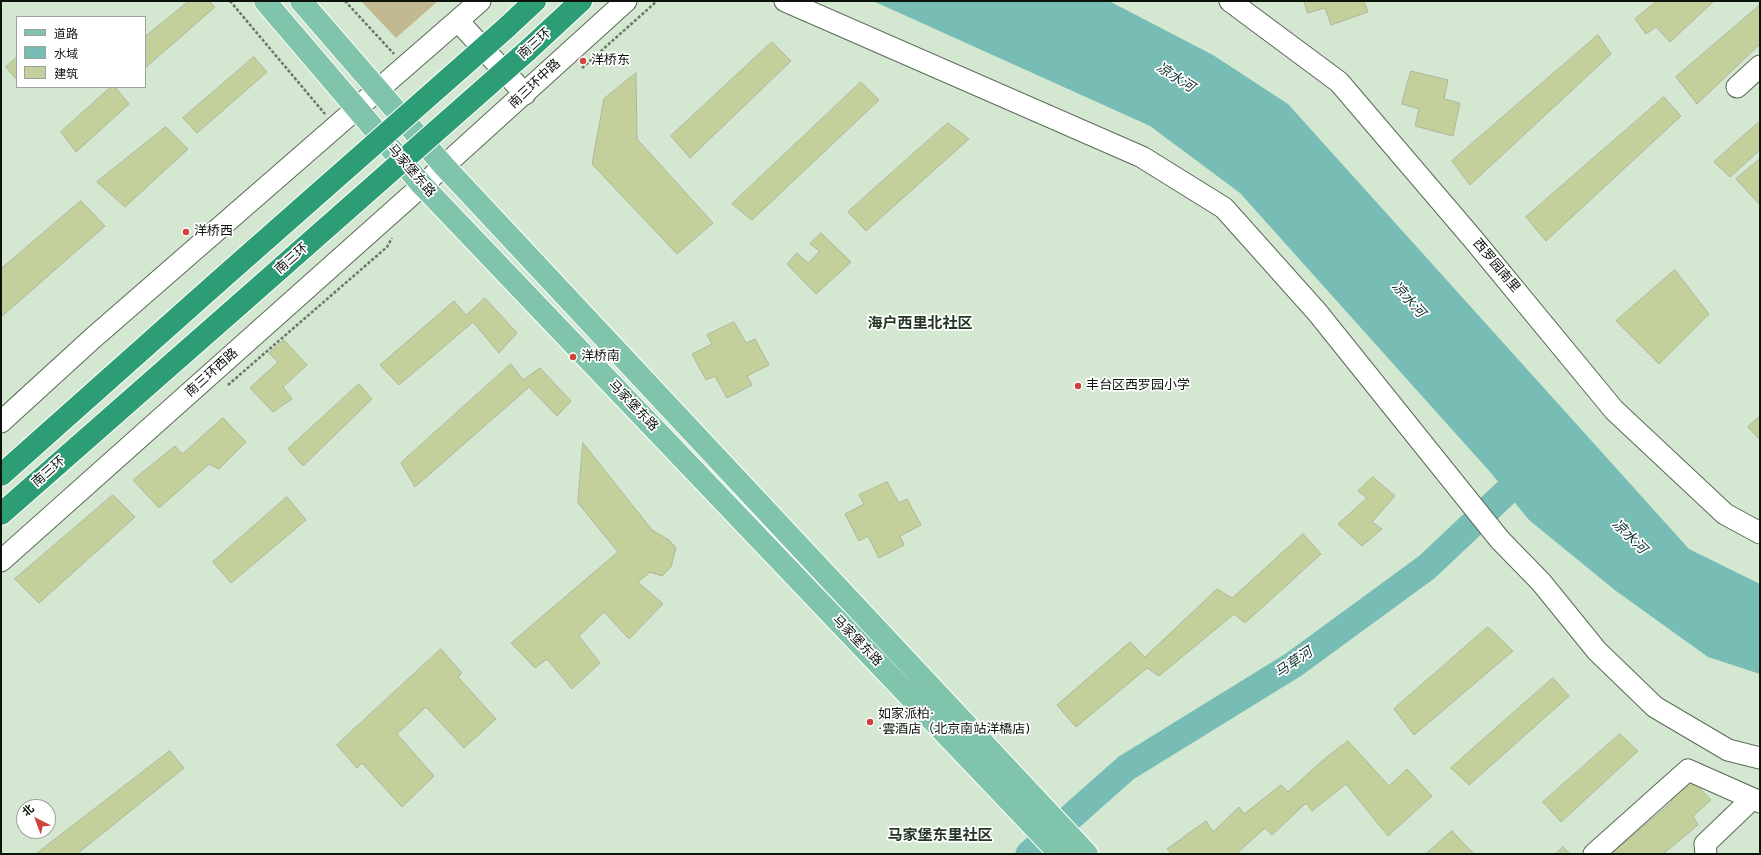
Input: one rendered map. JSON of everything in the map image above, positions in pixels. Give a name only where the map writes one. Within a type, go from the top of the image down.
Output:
[{"type":"highway","points":[[1,474],[535,1]]},
{"type":"highway","name":"南三环","points":[[1,514],[527,51],[581,1]]},
{"type":"main road","name":"马家堡东路","points":[[265,1],[422,186],[1005,782]]},
{"type":"main road","name":"马家堡东路","points":[[301,1],[444,166],[1005,782]]},
{"type":"main road","points":[[1005,782],[1060,854]]},
{"type":"main road","points":[[1005,782],[1087,854]]},
{"type":"street","points":[[1,422],[93,338],[480,1]]},
{"type":"street","name":"南三环中路","points":[[422,186],[626,1]]},
{"type":"street","points":[[785,1],[1142,157],[1224,208],[1317,312],[1465,494],[1500,540],[1541,582],[1597,651],[1655,706],[1728,750],[1760,758]]},
{"type":"street","name":"西罗园南里","points":[[1230,1],[1339,82],[1473,238],[1614,410],[1725,514],[1760,533]]},
{"type":"street","points":[[458,21],[525,94]]},
{"type":"street","points":[[1737,87],[1760,66]]},
{"type":"street","name":"南三环西路","points":[[1,561],[422,186]]},
{"type":"street","points":[[1594,854],[1688,770],[1756,801],[1705,844],[1706,854]]},
{"type":"path","points":[[230,1],[336,127]]},
{"type":"shaded area","points":[[361,1],[438,1],[396,38]]},
{"type":"water","name":"凉水河","points":[[873,1],[1109,1],[1213,55],[1288,104],[1689,549],[1760,584],[1760,674],[1708,657],[1616,591],[1529,520],[1491,473],[1240,193],[1150,126]]},
{"type":"building","points":[[189,1],[209,1],[215,7],[146,67],[146,36]]},
{"type":"building","points":[[1304,1],[1364,1],[1368,12],[1331,25],[1325,8],[1308,13]]},
{"type":"building","points":[[1657,1],[1714,1],[1670,42],[1656,27],[1646,34],[1635,19]]},
{"type":"building","points":[[1760,5],[1760,44],[1697,104],[1676,77]]},
{"type":"building","points":[[1598,35],[1611,54],[1470,185],[1452,161]]},
{"type":"building","points":[[772,42],[791,61],[690,158],[671,136]]},
{"type":"building","points":[[254,57],[267,72],[197,133],[183,118]]},
{"type":"building","points":[[16,58],[16,79],[6,67]]},
{"type":"building","points":[[1411,71],[1448,80],[1444,99],[1460,103],[1453,136],[1415,126],[1419,109],[1402,104]]},
{"type":"building","points":[[636,73],[637,139],[713,223],[677,254],[592,164],[604,99]]},
{"type":"building","points":[[861,82],[879,100],[752,220],[732,204]]},
{"type":"building","points":[[110,88],[116,88],[129,104],[76,152],[61,132]]},
{"type":"building","points":[[1664,97],[1681,116],[1546,241],[1526,217]]},
{"type":"building","points":[[948,123],[969,139],[866,231],[848,212]]},
{"type":"building","points":[[1758,123],[1760,125],[1760,150],[1730,177],[1714,162]]},
{"type":"building","points":[[166,127],[188,149],[125,207],[97,182]]},
{"type":"building","points":[[1760,159],[1760,205],[1736,179]]},
{"type":"building","points":[[81,201],[105,226],[1,317],[1,269]]},
{"type":"building","points":[[821,233],[851,262],[816,294],[787,264],[797,253],[808,263],[820,251],[810,244]]},
{"type":"building","points":[[1675,270],[1709,314],[1659,364],[1616,321]]},
{"type":"building","points":[[485,298],[517,333],[499,353],[473,322],[399,385],[380,365],[454,301],[466,315]]},
{"type":"building","points":[[734,322],[746,343],[755,339],[769,365],[747,376],[752,385],[727,398],[715,376],[706,380],[692,354],[712,344],[707,335]]},
{"type":"building","points":[[284,340],[307,365],[283,387],[292,399],[273,412],[250,388],[278,362],[269,353]]},
{"type":"building","points":[[511,364],[523,380],[540,368],[571,401],[557,416],[529,387],[415,487],[401,463]]},
{"type":"building","points":[[359,384],[372,399],[303,466],[288,449]]},
{"type":"building","points":[[1760,416],[1760,440],[1748,427]]},
{"type":"building","points":[[223,418],[246,442],[219,469],[209,464],[159,508],[133,480],[175,446],[182,454]]},
{"type":"building","points":[[583,443],[652,530],[669,540],[676,548],[671,567],[662,576],[650,572],[638,582],[663,604],[629,639],[604,612],[579,636],[600,663],[572,689],[547,659],[535,668],[511,643],[618,552],[578,503]]},
{"type":"building","points":[[1373,477],[1395,496],[1372,522],[1382,529],[1362,546],[1338,524],[1367,498],[1358,491]]},
{"type":"building","points":[[887,482],[899,503],[907,499],[921,525],[900,536],[904,545],[879,558],[868,536],[859,541],[845,514],[864,504],[859,495]]},
{"type":"building","points":[[113,495],[135,517],[39,603],[15,579]]},
{"type":"building","points":[[287,497],[306,520],[231,583],[213,562]]},
{"type":"building","points":[[1303,534],[1321,554],[1245,623],[1234,614],[1159,676],[1147,668],[1076,727],[1057,705],[1130,642],[1145,657],[1217,589],[1232,598]]},
{"type":"building","points":[[1488,627],[1513,651],[1414,735],[1394,709]]},
{"type":"building","points":[[441,649],[462,673],[458,677],[496,719],[464,748],[426,707],[397,734],[434,776],[402,807],[362,763],[357,768],[337,745]]},
{"type":"building","points":[[1553,678],[1569,696],[1469,785],[1451,768]]},
{"type":"building","points":[[1620,734],[1638,751],[1561,822],[1543,802]]},
{"type":"building","points":[[1348,741],[1389,786],[1407,769],[1432,796],[1388,836],[1346,784],[1312,811],[1306,803],[1272,835],[1265,828],[1236,854],[1172,854],[1167,849],[1206,821],[1213,832],[1239,807],[1244,814],[1281,785],[1288,792],[1322,761]]},
{"type":"building","points":[[170,751],[184,768],[77,854],[36,854]]},
{"type":"building","points":[[1689,777],[1711,800],[1693,816],[1698,825],[1663,854],[1611,854],[1672,802],[1668,795]]},
{"type":"building","points":[[1452,831],[1474,854],[1426,854]]},
{"type":"building","points":[[1563,847],[1570,854],[1556,854]]},
{"type":"waterway","name":"马草河","points":[[1029,854],[1126,768],[1293,665],[1427,567],[1533,467]]},
{"type":"place","name":"洋桥东","points":[[583,61]]},
{"type":"place","name":"洋桥西","points":[[186,232]]},
{"type":"place","name":"洋桥南","points":[[573,357]]},
{"type":"place","name":"丰台区西罗园小学","points":[[1078,386]]},
{"type":"place","name":"如家派柏· ·雲酒店（北京南站洋橋店)","points":[[870,722]]},
{"type":"district","name":"海户西里北社区","points":[[920,324]]},
{"type":"district","name":"马家堡东里社区","points":[[940,836]]}]
